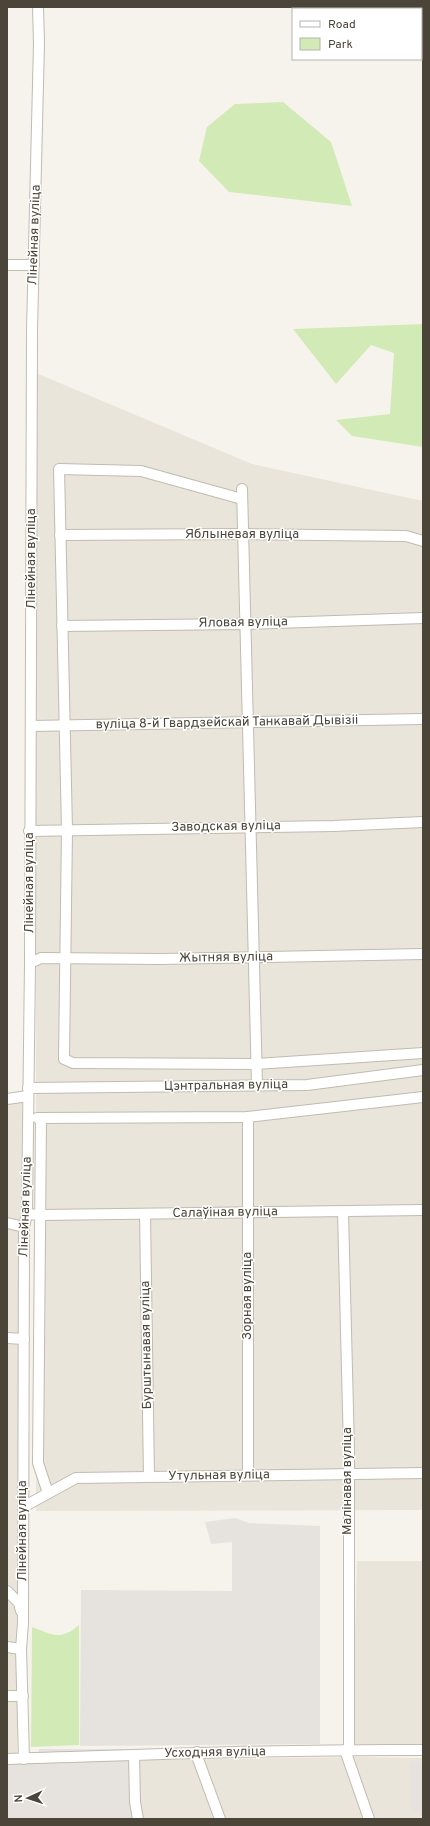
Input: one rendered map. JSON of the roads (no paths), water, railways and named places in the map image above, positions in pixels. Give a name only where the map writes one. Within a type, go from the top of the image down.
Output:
[{"type":"street","name":"Лінейная вуліца","points":[[24,1759],[24,1696],[21,1649],[23,1623],[24,1226],[27,1214],[30,963],[29,831],[31,726],[32,330],[39,43],[38,7]]},
{"type":"street","points":[[7,265],[34,265]]},
{"type":"street","points":[[257,1085],[256,1064],[254,957],[250,827],[246,624],[242,494],[140,471],[59,469],[67,830],[64,1059],[73,1063],[256,1064],[423,1053]]},
{"type":"street","name":"Яблыневая вуліца","points":[[60,535],[243,534],[406,536],[423,541]]},
{"type":"street","name":"Яловая вуліца","points":[[62,626],[246,624],[423,618]]},
{"type":"street","name":"вуліца 8-й Гвардзейскай Танкавай Дывізіі","points":[[31,726],[423,719]]},
{"type":"street","name":"Заводская вуліца","points":[[29,831],[334,826],[423,822]]},
{"type":"street","name":"Жытняя вуліца","points":[[30,963],[41,958],[254,957],[423,954]]},
{"type":"street","name":"Цэнтральная вуліца","points":[[7,1099],[28,1092],[306,1084],[423,1070]]},
{"type":"street","points":[[248,1117],[423,1097]]},
{"type":"street","name":"Лінейная вуліца","points":[[48,1493],[38,1463],[41,1215],[39,1118],[248,1117]]},
{"type":"street","name":"Зорная вуліца","points":[[248,1117],[248,1475]]},
{"type":"street","name":"Салаўіная вуліца","points":[[27,1214],[423,1210]]},
{"type":"street","name":"Малінавая вуліца","points":[[343,1212],[349,1474],[347,1750],[369,1819]]},
{"type":"street","name":"Бурштынавая вуліца","points":[[145,1214],[149,1477]]},
{"type":"street","points":[[7,1223],[24,1226]]},
{"type":"street","points":[[7,1338],[24,1339]]},
{"type":"street","name":"Утульная вуліца","points":[[23,1507],[76,1478],[423,1473]]},
{"type":"street","points":[[7,1591],[19,1602],[23,1623]]},
{"type":"street","points":[[7,1647],[21,1649]]},
{"type":"street","points":[[7,1696],[24,1696]]},
{"type":"street","name":"Усходняя вуліца","points":[[7,1759],[134,1756],[197,1752],[423,1750]]},
{"type":"street","points":[[197,1752],[220,1819]]},
{"type":"street","points":[[134,1756],[134,1796],[138,1819]]}]
